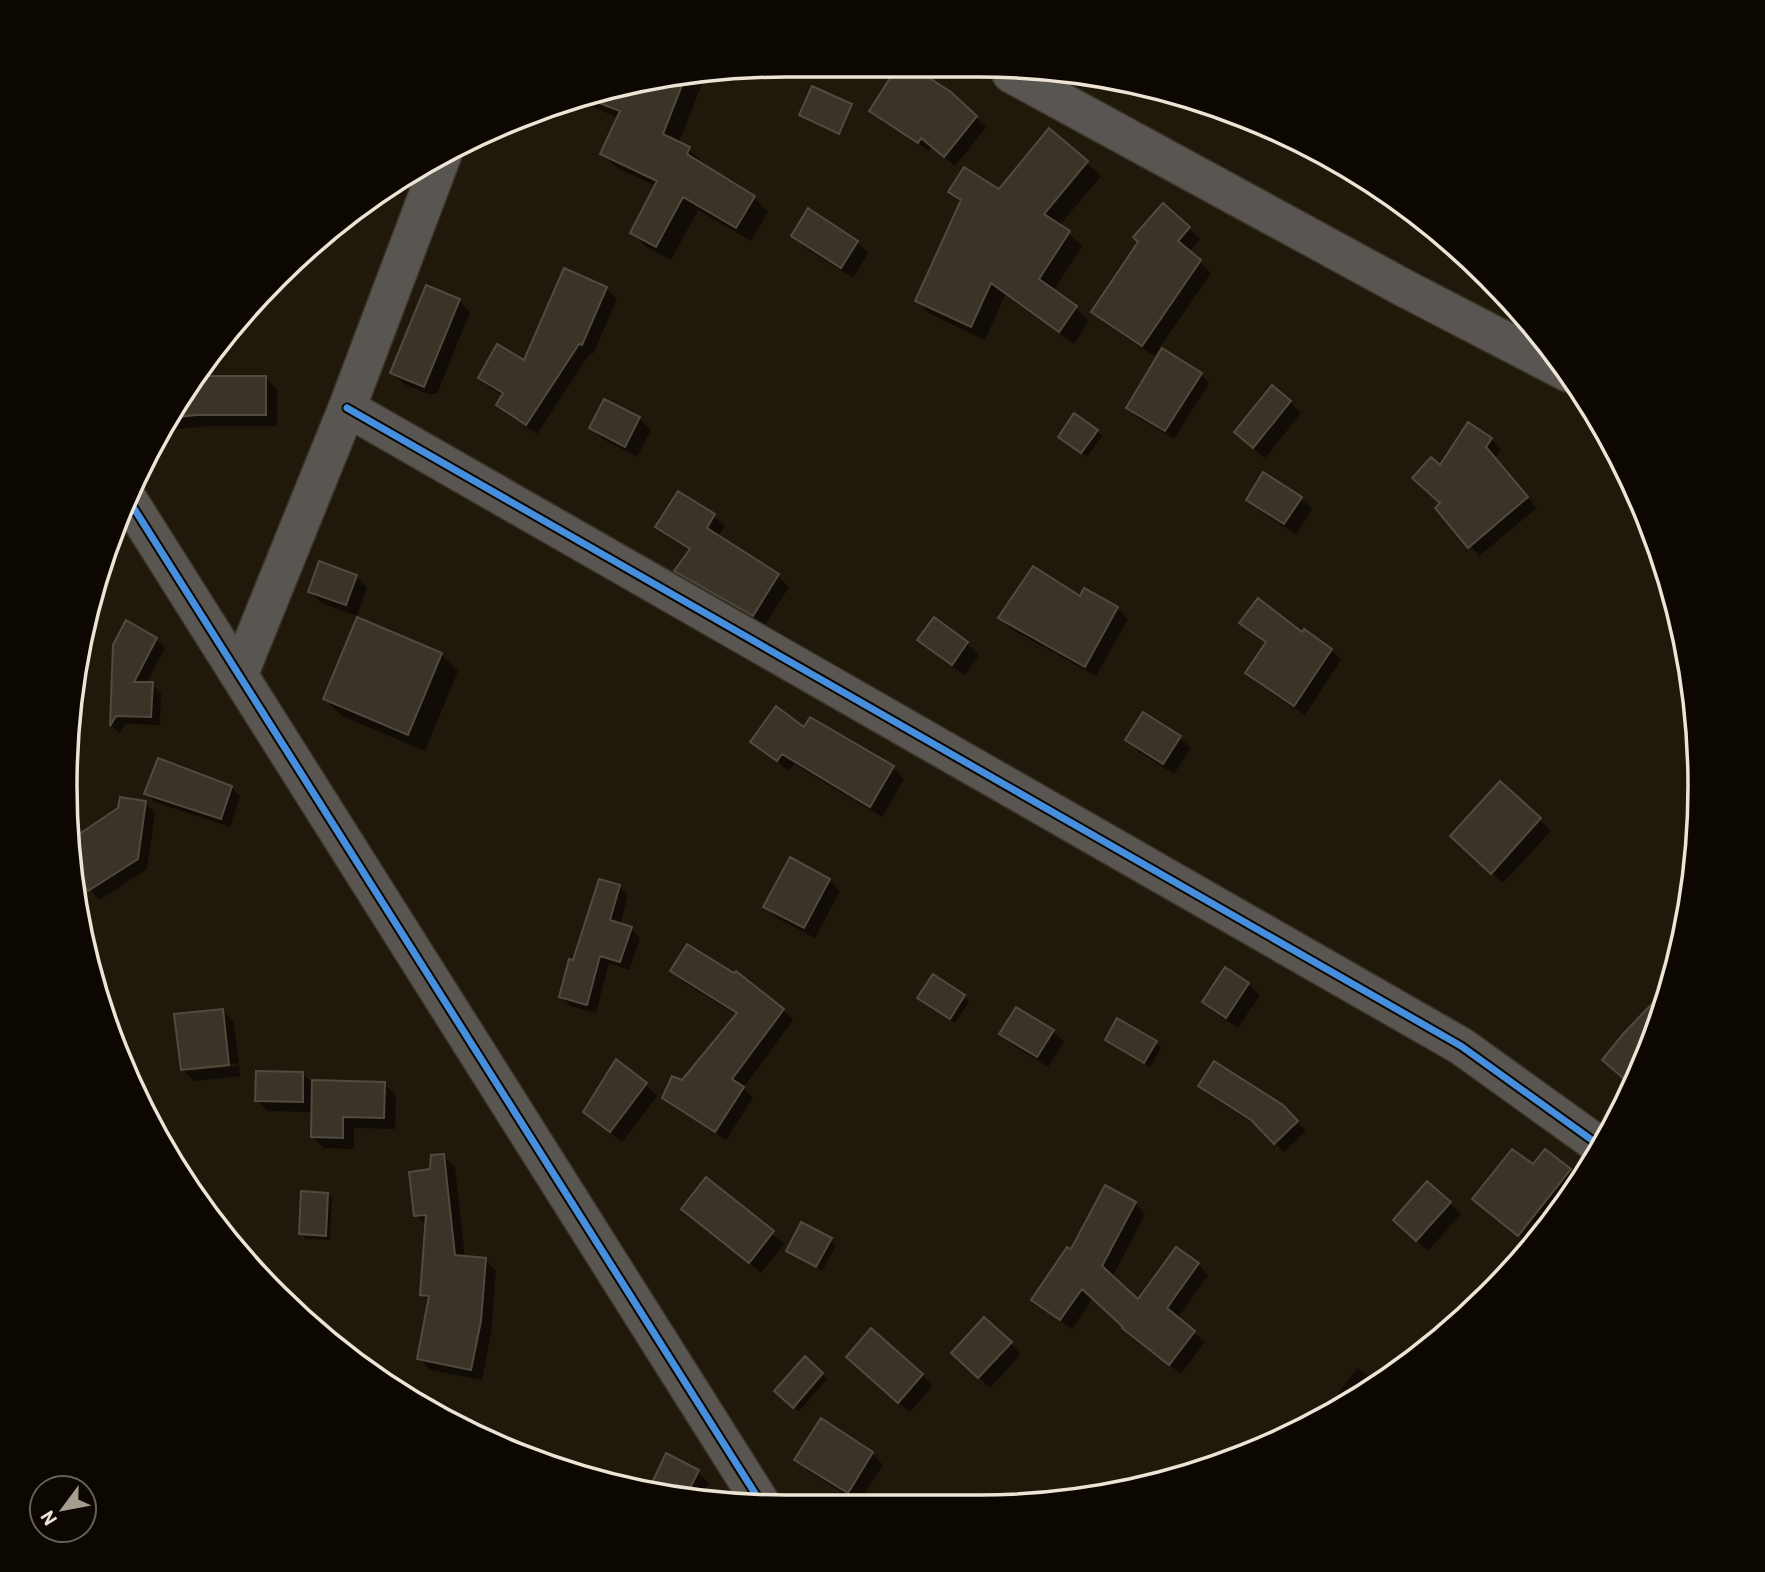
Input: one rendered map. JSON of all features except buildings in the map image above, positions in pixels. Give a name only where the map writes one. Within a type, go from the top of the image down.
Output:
[{"type":"street","points":[[1020,79],[1404,288],[1547,362]]},
{"type":"street","points":[[239,675],[347,408],[438,169]]},
{"type":"street","points":[[347,408],[1461,1046],[1593,1141]]},
{"type":"street","points":[[134,508],[755,1494]]},
{"type":"cycle path","points":[[347,408],[1461,1046],[1593,1141]]},
{"type":"cycle path","points":[[134,508],[755,1494]]}]
